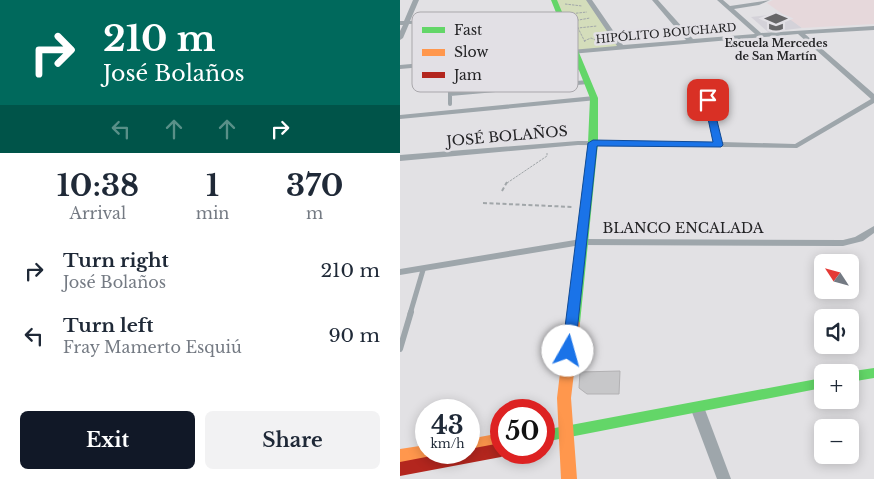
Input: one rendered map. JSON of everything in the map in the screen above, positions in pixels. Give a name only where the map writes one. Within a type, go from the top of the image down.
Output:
[{"type":"main road","points":[[569,479],[564,398],[593,143],[594,98],[582,68],[581,49],[578,44]]},
{"type":"main road","points":[[859,376],[874,373]]},
{"type":"main road","points":[[555,434],[814,385]]},
{"type":"main road","points":[[400,469],[490,452]]},
{"type":"main road","points":[[400,456],[415,454]]},
{"type":"street","points":[[400,38],[403,23],[416,0]]},
{"type":"street","points":[[589,0],[622,48]]},
{"type":"street","points":[[654,0],[691,41]]},
{"type":"street","points":[[720,0],[760,35]]},
{"type":"street","points":[[729,8],[767,0]]},
{"type":"street","name":"HIPÓLITO BOUCHARD","points":[[578,49],[622,48],[760,35],[874,28]]},
{"type":"street","points":[[799,32],[874,99]]},
{"type":"street","points":[[400,117],[594,98]]},
{"type":"street","name":"JOSÉ BOLAÑOS","points":[[400,158],[593,143],[798,146],[874,99]]},
{"type":"street","points":[[708,100],[718,145]]},
{"type":"street","name":"BLANCO ENCALADA","points":[[400,272],[423,270],[581,242],[843,243],[859,239],[874,229]]},
{"type":"street","points":[[697,408],[724,479]]},
{"type":"lane","points":[[578,68],[582,68]]},
{"type":"lane","points":[[578,83],[588,82]]},
{"type":"lane","points":[[450,104],[450,94],[473,92]]},
{"type":"lane","points":[[400,349],[423,270]]},
{"type":"path","points":[[554,1],[597,11]]},
{"type":"path","points":[[578,15],[597,11]]},
{"type":"path","points":[[578,20],[597,11]]},
{"type":"path","points":[[581,49],[584,41],[578,28],[598,26]]},
{"type":"path","points":[[581,49],[603,44],[592,38],[584,41]]},
{"type":"path","points":[[502,191],[508,181],[546,156],[550,146]]},
{"type":"path","points":[[483,203],[585,207]]},
{"type":"shaded area","points":[[773,0],[874,0],[874,24],[802,28],[767,3]]},
{"type":"shaded area","name":"Escuela Mercedes de San Martín","points":[[783,13],[802,28],[768,32],[751,17]]},
{"type":"green space","points":[[554,0],[589,0],[622,48],[578,51],[578,12],[559,12]]},
{"type":"building","points":[[620,371],[619,394],[587,394],[579,388],[580,372]]},
{"type":"traffic: fast","points":[[554,0],[559,12]]},
{"type":"traffic: fast","points":[[573,323],[593,143],[594,98],[578,59]]},
{"type":"traffic: fast","points":[[859,376],[874,373]]},
{"type":"traffic: fast","points":[[555,434],[814,385]]},
{"type":"traffic: slow","points":[[569,479],[564,398],[573,323]]},
{"type":"traffic: slow","points":[[480,443],[490,441]]},
{"type":"traffic: slow","points":[[400,456],[415,454]]},
{"type":"traffic: jam","points":[[400,469],[490,452]]},
{"type":"place","name":"Escuela Mercedes de San Martín","points":[[776,22]]},
{"type":"route","points":[[568,351],[593,143],[718,145],[708,100]]}]
